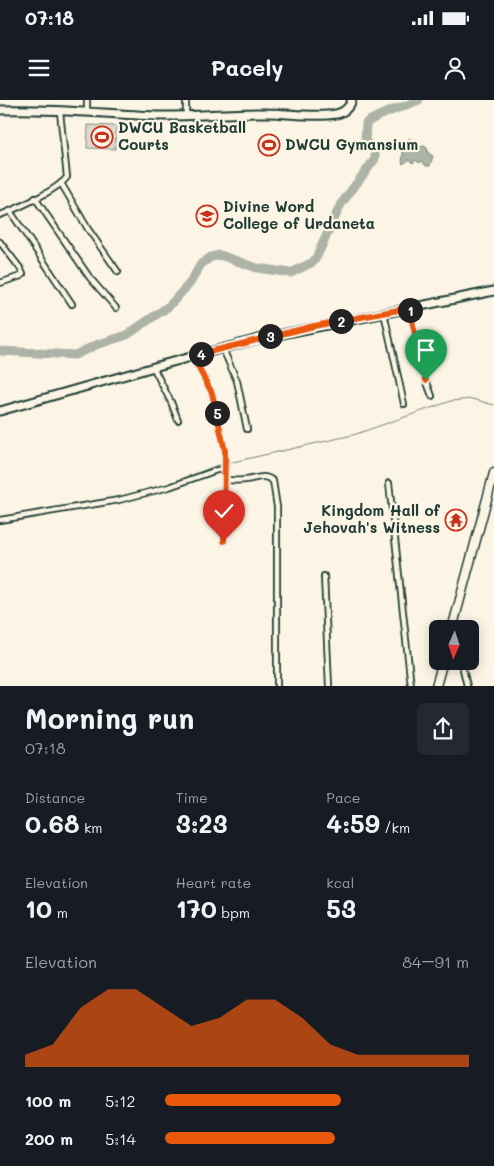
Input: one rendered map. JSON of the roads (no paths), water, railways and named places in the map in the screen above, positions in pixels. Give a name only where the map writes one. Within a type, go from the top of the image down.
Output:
[{"type":"main road","points":[[0,110],[154,116],[266,113],[337,114],[351,105],[352,100]]},
{"type":"main road","points":[[0,411],[192,356],[314,326],[494,291]]},
{"type":"main road","points":[[455,620],[492,489],[494,473]]},
{"type":"main road","points":[[436,686],[440,670]]},
{"type":"street","points":[[87,100],[87,112]]},
{"type":"street","points":[[186,100],[186,115]]},
{"type":"street","points":[[0,215],[35,198],[61,183],[67,177],[60,112]]},
{"type":"street","points":[[61,183],[88,229],[118,272]]},
{"type":"street","points":[[35,198],[90,278],[116,308]]},
{"type":"street","points":[[10,211],[72,304]]},
{"type":"street","points":[[0,242],[23,274],[0,283]]},
{"type":"street","points":[[409,308],[426,380],[432,396]]},
{"type":"street","points":[[384,313],[404,404]]},
{"type":"street","points":[[223,349],[237,381],[247,429]]},
{"type":"street","points":[[192,356],[212,393],[226,456],[224,541]]},
{"type":"street","points":[[153,367],[178,420]]},
{"type":"street","points":[[0,520],[119,500],[169,487],[225,467]]},
{"type":"street","points":[[225,480],[246,480],[260,476],[268,477],[273,481],[277,507],[277,686]]},
{"type":"street","points":[[388,483],[411,686]]},
{"type":"street","points":[[324,576],[329,686]]},
{"type":"street","points":[[463,670],[467,686]]},
{"type":"waterway","points":[[0,351],[75,355],[96,345],[127,335],[169,306],[190,283],[201,264],[211,257],[220,255],[257,268],[291,273],[313,262],[341,204],[375,159],[375,151],[365,141],[366,123],[385,113],[419,100]]},
{"type":"waterway","points":[[162,487],[215,466],[353,435],[451,401],[472,399],[494,405]]},
{"type":"waterway","points":[[60,508],[78,503],[90,503]]},
{"type":"place","name":"DWCU Basketball Courts","points":[[102,137]]},
{"type":"place","name":"DWCU Gymansium","points":[[269,145]]},
{"type":"place","name":"Divine Word College of Urdaneta","points":[[207,216]]},
{"type":"place","name":"Kingdom Hall of Jehovah's Witness","points":[[456,520]]}]
